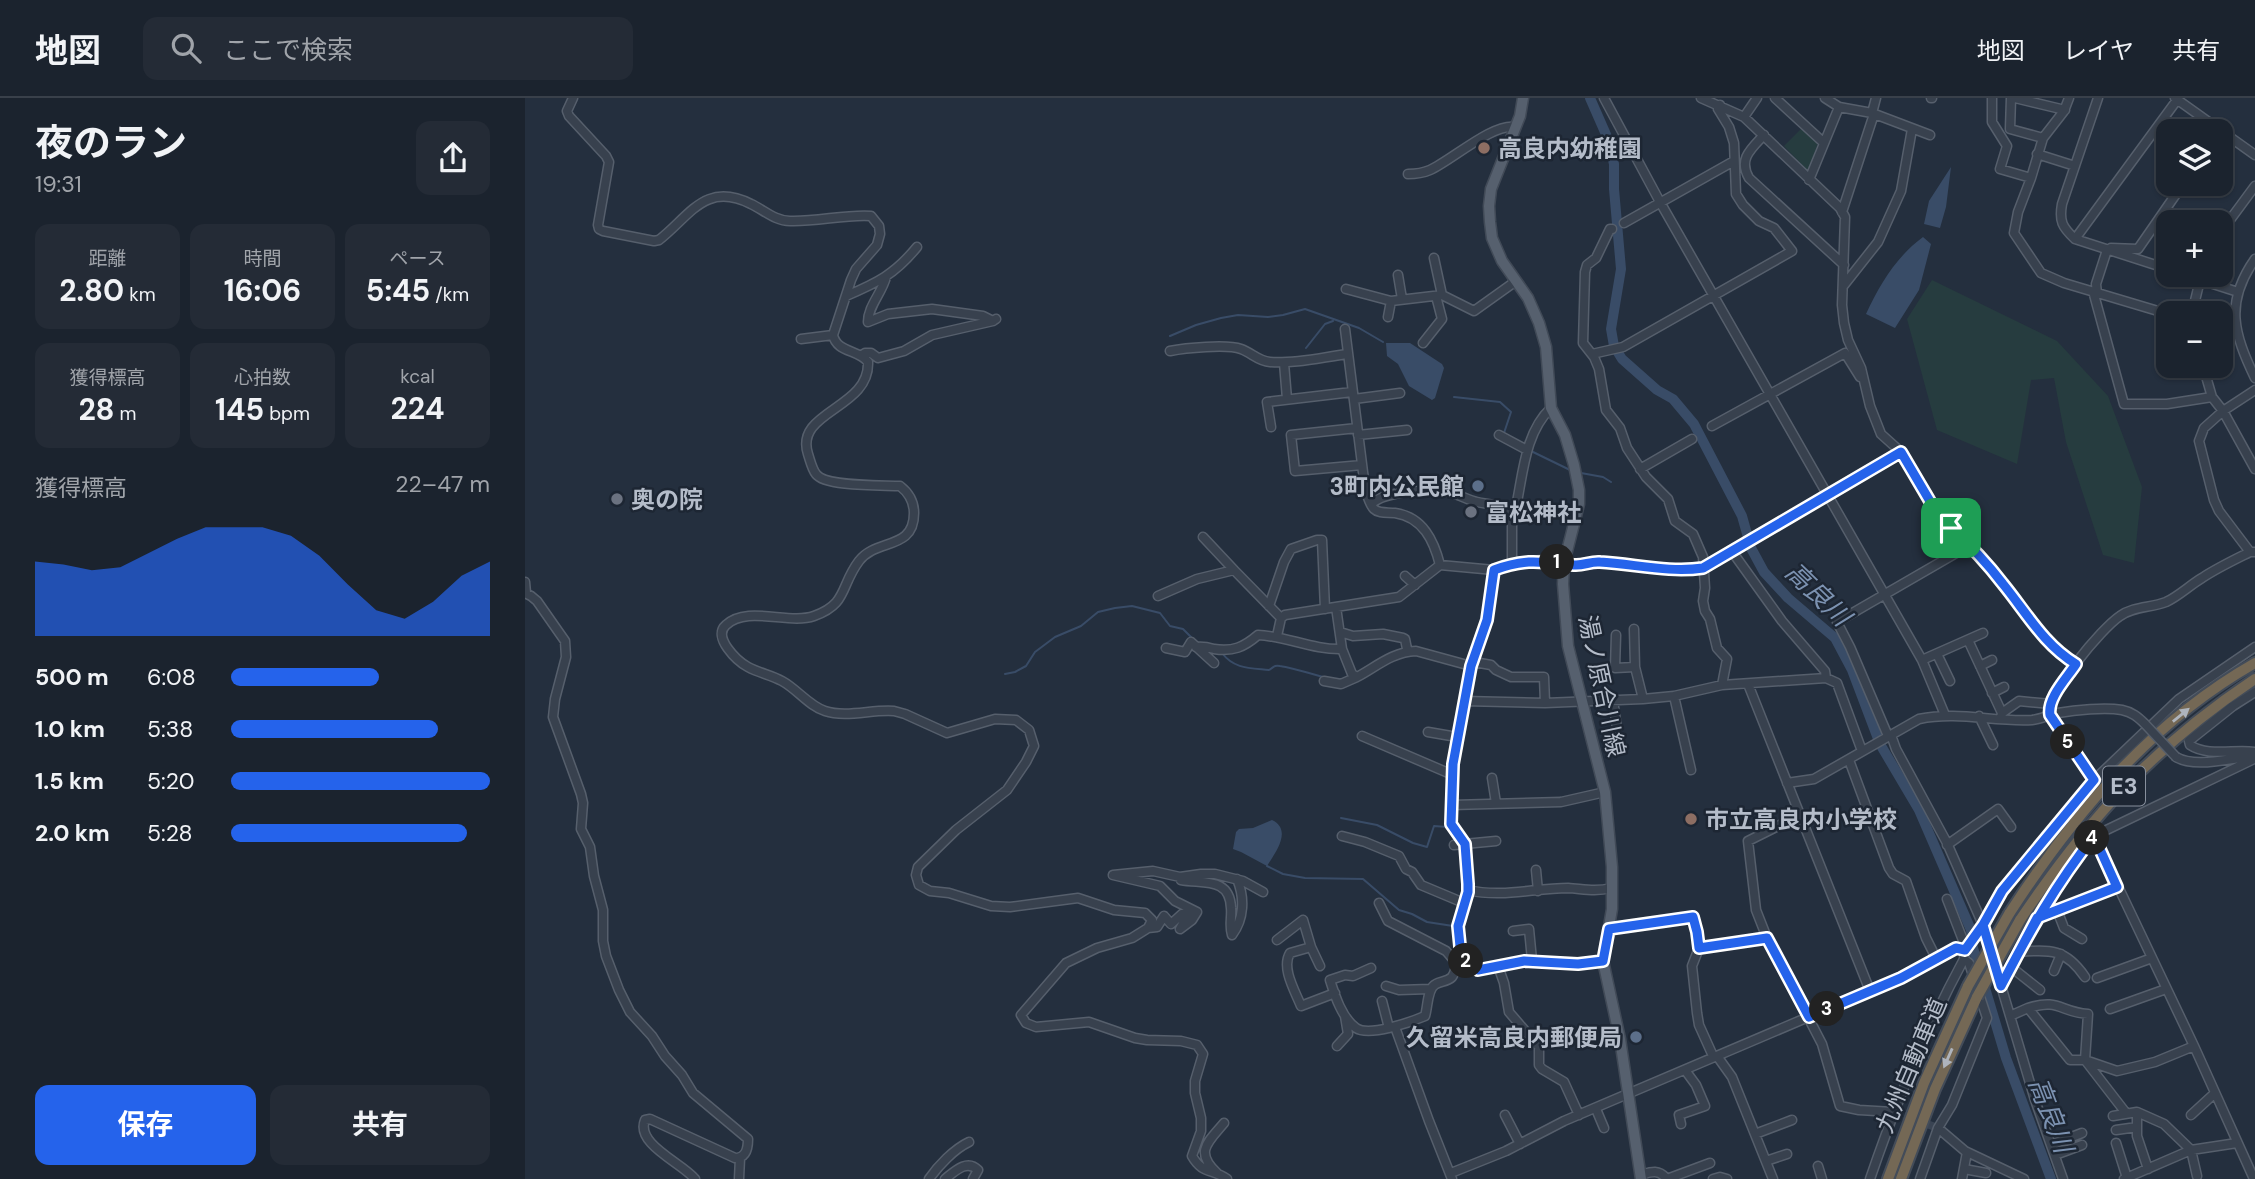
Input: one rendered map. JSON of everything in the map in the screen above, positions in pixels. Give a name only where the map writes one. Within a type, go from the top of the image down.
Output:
[{"type":"highway","name":"九州自動車道","points":[[1888,1179],[1924,1083],[1968,986],[2035,873],[2069,827],[2108,782],[2169,724],[2255,663]]},
{"type":"highway","name":"九州自動車道","points":[[1901,1179],[1935,1089],[1977,997],[2020,920],[2081,835],[2119,791],[2198,719],[2255,679]]},
{"type":"main road","name":"湯ノ原合川線","points":[[1523,98],[1520,116],[1491,189],[1489,206],[1492,238],[1502,261],[1528,298],[1546,347],[1551,408],[1565,435],[1579,490],[1576,517],[1564,563],[1568,646],[1580,702],[1605,792],[1612,867],[1612,909],[1603,961],[1620,1039],[1641,1177]]},
{"type":"street","points":[[573,98],[566,111],[569,117],[609,162],[599,229],[659,240],[687,212],[719,196],[739,199],[775,218],[788,221],[871,216],[879,226],[877,245],[856,269],[833,335],[834,342],[841,348],[862,355],[868,362],[866,378],[852,398],[829,411],[812,428],[805,445],[814,473],[821,479],[841,484],[900,486],[914,506],[911,531],[896,542],[867,553],[850,574],[841,595],[830,610],[810,618],[744,617],[723,628],[721,633],[724,644],[743,664],[784,681],[827,712],[894,711],[947,733],[995,719],[1008,718],[1030,730],[1034,746],[1015,779],[1007,790],[942,843],[918,867],[916,875],[919,885],[930,891],[949,893],[991,906],[1017,906],[1079,898],[1114,910],[1145,913],[1151,918],[1164,916]]},
{"type":"street","points":[[1604,98],[1660,202],[1922,660],[1945,715]]},
{"type":"street","points":[[1701,98],[1744,117],[1842,212],[1845,217],[1842,305],[1844,323],[1881,434],[1901,452],[1931,503],[2003,583],[2039,632],[2076,664]]},
{"type":"street","points":[[1744,117],[1757,98]]},
{"type":"street","points":[[1775,98],[1824,143]]},
{"type":"street","points":[[1825,98],[1839,107],[1873,113],[1930,135]]},
{"type":"street","points":[[1842,212],[1876,98]]},
{"type":"street","points":[[1992,98],[1992,122],[2007,146],[2000,169],[2032,178]]},
{"type":"street","points":[[2043,138],[2010,128],[2013,98],[2065,110]]},
{"type":"street","points":[[2069,98],[2065,110],[2043,138],[2032,178],[2018,212],[2014,233],[2041,273],[2156,310]]},
{"type":"street","points":[[2098,98],[2062,204],[2060,217],[2063,228],[2075,239],[2156,265]]},
{"type":"street","points":[[2075,239],[2176,99],[2204,119]]},
{"type":"street","points":[[1592,354],[1621,348],[1792,251],[1774,228],[1759,221],[1736,194],[1734,143],[1729,127],[1718,109],[1720,105]]},
{"type":"street","points":[[1809,180],[1839,107]]},
{"type":"street","points":[[1408,174],[1433,169],[1473,142],[1508,126],[1515,127]]},
{"type":"street","points":[[1844,285],[1878,242],[1901,191],[1912,129]]},
{"type":"street","points":[[1764,135],[1745,157],[1744,169],[1749,178],[1844,265]]},
{"type":"street","points":[[2233,139],[2255,155]]},
{"type":"street","points":[[2037,153],[2075,166]]},
{"type":"street","points":[[1624,223],[1734,161]]},
{"type":"street","points":[[2233,216],[2255,186]]},
{"type":"street","points":[[2104,249],[2137,249],[2175,196]]},
{"type":"street","points":[[1612,229],[1585,272],[1583,343],[1592,354],[1598,369],[1606,410],[1620,428],[1627,448],[1640,469],[1668,499],[1675,521],[1693,534],[1703,557],[1705,611],[1710,619],[1717,648],[1727,659],[1722,685]]},
{"type":"street","points":[[846,296],[885,277],[902,265],[917,247]]},
{"type":"street","points":[[2104,249],[2095,292],[2125,404],[2167,404],[2213,397]]},
{"type":"street","points":[[1423,343],[1442,319],[1434,258]]},
{"type":"street","points":[[2255,259],[2238,292],[2235,323],[2238,341],[2255,378]]},
{"type":"street","points":[[1398,275],[1402,299]]},
{"type":"street","points":[[862,355],[871,354],[878,359],[904,351],[932,335],[995,320],[934,309],[888,314],[868,322],[885,277]]},
{"type":"street","points":[[1346,289],[1391,300],[1439,295],[1474,312],[1516,281]]},
{"type":"street","points":[[2226,287],[2238,292]]},
{"type":"street","points":[[1388,317],[1391,300]]},
{"type":"street","points":[[1345,329],[1365,488],[1371,504],[1375,510],[1405,515],[1419,522],[1426,531],[1440,565]]},
{"type":"street","points":[[801,339],[833,335]]},
{"type":"street","points":[[1170,351],[1190,347],[1230,346],[1261,361],[1284,363],[1347,354]]},
{"type":"street","points":[[1712,426],[1845,353],[1864,382]]},
{"type":"street","points":[[1284,363],[1287,399]]},
{"type":"street","points":[[2207,378],[2213,397],[2255,469]]},
{"type":"street","points":[[2094,780],[2050,715],[2049,708],[2076,664],[2109,625],[2128,611],[2167,601],[2205,576],[2253,552],[2219,511],[2199,442],[2204,428],[2223,411],[2255,390]]},
{"type":"street","points":[[1271,427],[1267,402],[1400,393]]},
{"type":"street","points":[[1512,564],[1512,515],[1527,450],[1542,415],[1551,408]]},
{"type":"street","points":[[1362,465],[1295,471],[1291,435],[1407,430]]},
{"type":"street","points":[[1499,435],[1527,450]]},
{"type":"street","points":[[1640,469],[1692,439]]},
{"type":"street","points":[[1277,636],[1281,618],[1285,615],[1399,597],[1440,565],[1494,570],[1512,564],[1542,561],[1577,565],[1600,562],[1673,570],[1703,568],[1901,452]]},
{"type":"street","points":[[1371,504],[1376,499],[1392,495],[1431,491],[1451,493],[1475,502],[1499,506],[1512,515]]},
{"type":"street","points":[[1203,537],[1281,618]]},
{"type":"street","points":[[1269,606],[1291,549],[1322,540],[1325,608]]},
{"type":"street","points":[[1970,545],[1837,622],[1888,736],[1947,845],[1983,925],[2035,1100],[2063,1179]]},
{"type":"street","points":[[1731,550],[1782,621],[1825,671],[1826,678]]},
{"type":"street","points":[[1158,596],[1197,579],[1234,570]]},
{"type":"street","points":[[1386,986],[1399,990],[1430,989],[1449,979],[1459,957],[1458,926],[1468,890],[1464,844],[1451,824],[1453,775],[1464,701],[1472,664],[1487,620],[1494,570]]},
{"type":"street","points":[[1405,576],[1415,585]]},
{"type":"street","points":[[525,582],[526,593],[537,601],[565,641],[566,657],[553,717],[583,803],[581,829],[590,847],[603,910],[606,956],[619,990],[639,1024],[652,1036],[693,1093],[748,1139],[748,1147],[740,1158],[739,1179]]},
{"type":"street","points":[[1336,607],[1342,649],[1352,674],[1357,677]]},
{"type":"street","points":[[1634,629],[1635,667],[1643,699]]},
{"type":"street","points":[[1340,632],[1353,636],[1383,634],[1403,638],[1409,651]]},
{"type":"street","points":[[1922,660],[1983,634]]},
{"type":"street","points":[[1166,648],[1185,652],[1191,642],[1199,646],[1234,650],[1246,645],[1258,635],[1277,636],[1342,649]]},
{"type":"street","points":[[1616,635],[1615,668],[1635,667]]},
{"type":"street","points":[[1968,640],[2001,715]]},
{"type":"street","points":[[1199,646],[1214,663]]},
{"type":"street","points":[[1870,1179],[1893,1112],[1937,1009],[1966,951],[2002,891],[2094,780],[2179,699],[2255,647]]},
{"type":"street","points":[[1324,681],[1341,684],[1378,663],[1409,651],[1472,664],[1491,665],[1511,677],[1544,677],[1545,703]]},
{"type":"street","points":[[1937,654],[1950,681]]},
{"type":"street","points":[[1980,666],[1992,660]]},
{"type":"street","points":[[1464,701],[1545,703],[1643,699],[1674,696],[1722,685],[1826,678],[1837,683],[1862,751]]},
{"type":"street","points":[[1748,684],[1870,991]]},
{"type":"street","points":[[1992,693],[2004,687]]},
{"type":"street","points":[[2255,692],[2189,741],[2190,746],[2205,751],[2255,752]]},
{"type":"street","points":[[1674,696],[1691,771]]},
{"type":"street","points":[[1613,700],[1617,728]]},
{"type":"street","points":[[2001,715],[2019,701],[2051,704]]},
{"type":"street","points":[[1787,783],[1814,779],[1919,719],[1945,715],[2001,715],[2028,720],[2050,715],[2126,710],[2136,715],[2175,757],[2183,761],[2248,757],[2255,759]]},
{"type":"street","points":[[1979,716],[1993,745]]},
{"type":"street","points":[[1428,732],[1457,737]]},
{"type":"street","points":[[1362,736],[1453,775]]},
{"type":"street","points":[[2001,986],[2037,918],[2071,865],[2094,836],[2255,759]]},
{"type":"street","points":[[1849,760],[1889,868],[1893,874],[1906,881],[1936,958]]},
{"type":"street","points":[[1492,778],[1496,803]]},
{"type":"street","points":[[1452,805],[1561,802],[1605,792]]},
{"type":"street","points":[[1947,845],[1998,809],[2011,827]]},
{"type":"street","points":[[1800,815],[1748,841],[1756,910],[1767,938],[1822,1044],[1840,1106],[1893,1112]]},
{"type":"street","points":[[1342,836],[1399,856],[1406,869],[1412,872],[1422,885],[1464,903]]},
{"type":"street","points":[[2094,836],[2254,1179]]},
{"type":"street","points":[[1454,845],[1496,841]]},
{"type":"street","points":[[1536,870],[1538,891]]},
{"type":"street","points":[[1164,916],[1171,924],[1182,914],[1189,913],[1180,929],[1185,927],[1197,912],[1175,901],[1160,886],[1113,875],[1153,871],[1180,877],[1215,874],[1237,879],[1263,892]]},
{"type":"street","points":[[1172,876],[1180,880],[1214,883],[1227,890],[1231,896],[1232,935],[1238,927],[1243,902],[1237,879]]},
{"type":"street","points":[[2037,918],[2117,887]]},
{"type":"street","points":[[1468,890],[1510,893],[1612,888]]},
{"type":"street","points":[[1920,1179],[1938,1128],[1952,1105],[1987,1018],[1947,899]]},
{"type":"street","points":[[1379,903],[1388,920],[1446,951],[1453,958],[1459,957],[1478,970],[1532,960],[1578,964],[1603,961]]},
{"type":"street","points":[[2057,910],[2064,928],[2082,939]]},
{"type":"street","points":[[1164,916],[1157,927],[1148,928],[1132,938],[1097,948],[1066,963],[1021,1015],[1022,1019],[1036,1027],[1089,1022],[1135,1038],[1181,1041],[1197,1045],[1203,1054],[1195,1081],[1201,1132],[1192,1156],[1198,1166],[1208,1172],[1217,1173]]},
{"type":"street","points":[[1609,929],[1693,917],[1699,948],[1692,966],[1699,1026],[1715,1056],[1732,1077],[1773,1179]]},
{"type":"street","points":[[1148,928],[1151,918]]},
{"type":"street","points":[[1277,940],[1303,920],[1320,966]]},
{"type":"street","points":[[1513,932],[1529,929],[1532,960]]},
{"type":"street","points":[[1399,936],[1412,933]]},
{"type":"street","points":[[1699,948],[1767,938]]},
{"type":"street","points":[[1311,947],[1288,955],[1290,980],[1301,1006],[1335,993]]},
{"type":"street","points":[[1382,1000],[1452,1176],[1579,1115],[1901,978],[1956,948],[1966,951]]},
{"type":"street","points":[[2019,952],[2047,950],[2061,954],[2080,969],[2085,977]]},
{"type":"street","points":[[2054,971],[2061,954]]},
{"type":"street","points":[[2097,978],[2152,958]]},
{"type":"street","points":[[1498,966],[1509,1012],[1539,1047],[1539,1065],[1542,1069],[1564,1082],[1579,1115]]},
{"type":"street","points":[[2011,967],[2040,990]]},
{"type":"street","points":[[1337,1046],[1348,1034],[1345,1017],[1330,980],[1345,975],[1353,976],[1371,968]]},
{"type":"street","points":[[1345,1017],[1362,1031],[1392,1027],[1425,1016],[1430,989]]},
{"type":"street","points":[[2110,1009],[2167,989]]},
{"type":"street","points":[[2010,1016],[2044,1003],[2055,1004],[2074,1013],[2088,1014],[2085,1060],[2126,1113]]},
{"type":"street","points":[[2028,1008],[2070,1060],[2085,1060],[2117,1071],[2155,1062],[2194,1046]]},
{"type":"street","points":[[1681,1124],[1679,1115],[1705,1106],[1696,1085],[1685,1070]]},
{"type":"street","points":[[2190,1115],[2215,1093]]},
{"type":"street","points":[[1596,1108],[1604,1128]]},
{"type":"street","points":[[2137,1112],[2137,1136],[2148,1169]]},
{"type":"street","points":[[2113,1116],[2137,1112],[2164,1124],[2191,1150],[2197,1176]]},
{"type":"street","points":[[1506,1115],[1520,1144]]},
{"type":"street","points":[[695,1179],[645,1136],[642,1126],[645,1120],[650,1119],[740,1158]]},
{"type":"street","points":[[1755,1134],[1792,1120]]},
{"type":"street","points":[[1224,1123],[1206,1145],[1204,1153],[1207,1164],[1227,1179]]},
{"type":"street","points":[[2116,1130],[2137,1126]]},
{"type":"street","points":[[1938,1128],[1967,1152],[2023,1179]]},
{"type":"street","points":[[2051,1145],[2083,1133]]},
{"type":"street","points":[[929,1179],[945,1161],[964,1144],[969,1143]]},
{"type":"street","points":[[2116,1143],[2126,1178],[2191,1150],[2237,1143]]},
{"type":"street","points":[[2055,1155],[2081,1145]]},
{"type":"street","points":[[1962,1179],[1967,1152]]},
{"type":"street","points":[[1766,1161],[1787,1154]]},
{"type":"street","points":[[1964,1169],[1985,1176],[1988,1161]]},
{"type":"street","points":[[1641,1177],[1655,1171],[1667,1178],[1710,1163]]},
{"type":"street","points":[[945,1179],[962,1166],[969,1165],[978,1170],[973,1179]]},
{"type":"street","points":[[1713,1179],[1727,1179]]},
{"type":"green space","points":[[1801,129],[1818,143],[1808,171],[1784,146]]},
{"type":"green space","points":[[1932,280],[2057,341],[2108,396],[2142,487],[2134,563],[2103,555],[2066,442],[2054,378],[2031,380],[2017,464],[1937,430],[1907,319]]},
{"type":"water","points":[[1951,167],[1946,207],[1940,228],[1924,224],[1929,201]]},
{"type":"water","points":[[1923,237],[1931,244],[1919,290],[1895,328],[1866,314],[1890,272],[1905,253]]},
{"type":"water","points":[[1386,343],[1410,343],[1442,364],[1444,368],[1435,398],[1432,400],[1409,386],[1398,364],[1387,356]]},
{"type":"water","points":[[1272,820],[1278,824],[1282,836],[1267,866],[1233,849],[1239,829],[1253,828]]},
{"type":"waterway","name":"高良川","points":[[1590,98],[1608,139],[1614,164],[1621,269],[1611,329],[1614,346],[1622,359],[1657,390],[1673,399],[1694,424],[1742,516],[1751,548],[1764,572],[1788,598],[1835,638],[1852,670],[1880,744],[1919,810],[1971,930],[1973,948],[2006,1058],[2051,1179]]},
{"type":"waterway","points":[[1170,336],[1221,318],[1238,315],[1268,317],[1305,309],[1359,328],[1383,342]]},
{"type":"waterway","points":[[1306,348],[1325,324],[1333,321]]},
{"type":"waterway","points":[[1454,397],[1500,402],[1511,412],[1504,433]]},
{"type":"waterway","points":[[1531,451],[1570,470]]},
{"type":"waterway","points":[[1581,473],[1603,477],[1611,482]]},
{"type":"waterway","points":[[1005,674],[1026,666],[1035,652],[1055,637],[1081,626],[1098,612],[1115,608],[1132,606],[1160,613],[1170,626],[1183,629],[1198,644]]},
{"type":"waterway","points":[[1222,653],[1243,667],[1269,670],[1280,666],[1323,677]]},
{"type":"waterway","points":[[1341,818],[1377,825],[1427,847],[1434,826],[1447,827]]},
{"type":"waterway","points":[[1267,866],[1283,874],[1305,878],[1363,879],[1399,910],[1427,922],[1453,926]]},
{"type":"tunnel","points":[[1893,1112],[1938,1128]]},
{"type":"place","name":"高良内幼稚園","points":[[1484,148]]},
{"type":"place","name":"3町内公民館","points":[[1478,486]]},
{"type":"place","name":"奥の院","points":[[617,499]]},
{"type":"place","name":"富松神社","points":[[1471,512]]},
{"type":"place","name":"市立高良内小学校","points":[[1691,819]]},
{"type":"place","name":"久留米高良内郵便局","points":[[1636,1037]]},
{"type":"route","points":[[1951,528],[1931,503],[1901,452],[1703,568],[1673,570],[1600,562],[1577,565],[1528,561],[1494,570],[1487,620],[1471,666],[1453,764],[1451,824],[1465,844],[1468,884],[1458,926],[1461,956],[1478,970],[1532,960],[1578,964],[1603,961],[1609,929],[1693,917],[1699,948],[1767,938],[1809,1017],[1901,978],[1956,948],[1965,950],[1983,925],[2001,986],[2037,918],[2117,887],[2094,836],[2071,865],[2037,918],[2019,952],[2001,986],[1983,925],[2002,891],[2094,780],[2050,715],[2049,708],[2055,695],[2076,664],[2039,632],[2003,583],[1970,545],[1951,528]]}]
